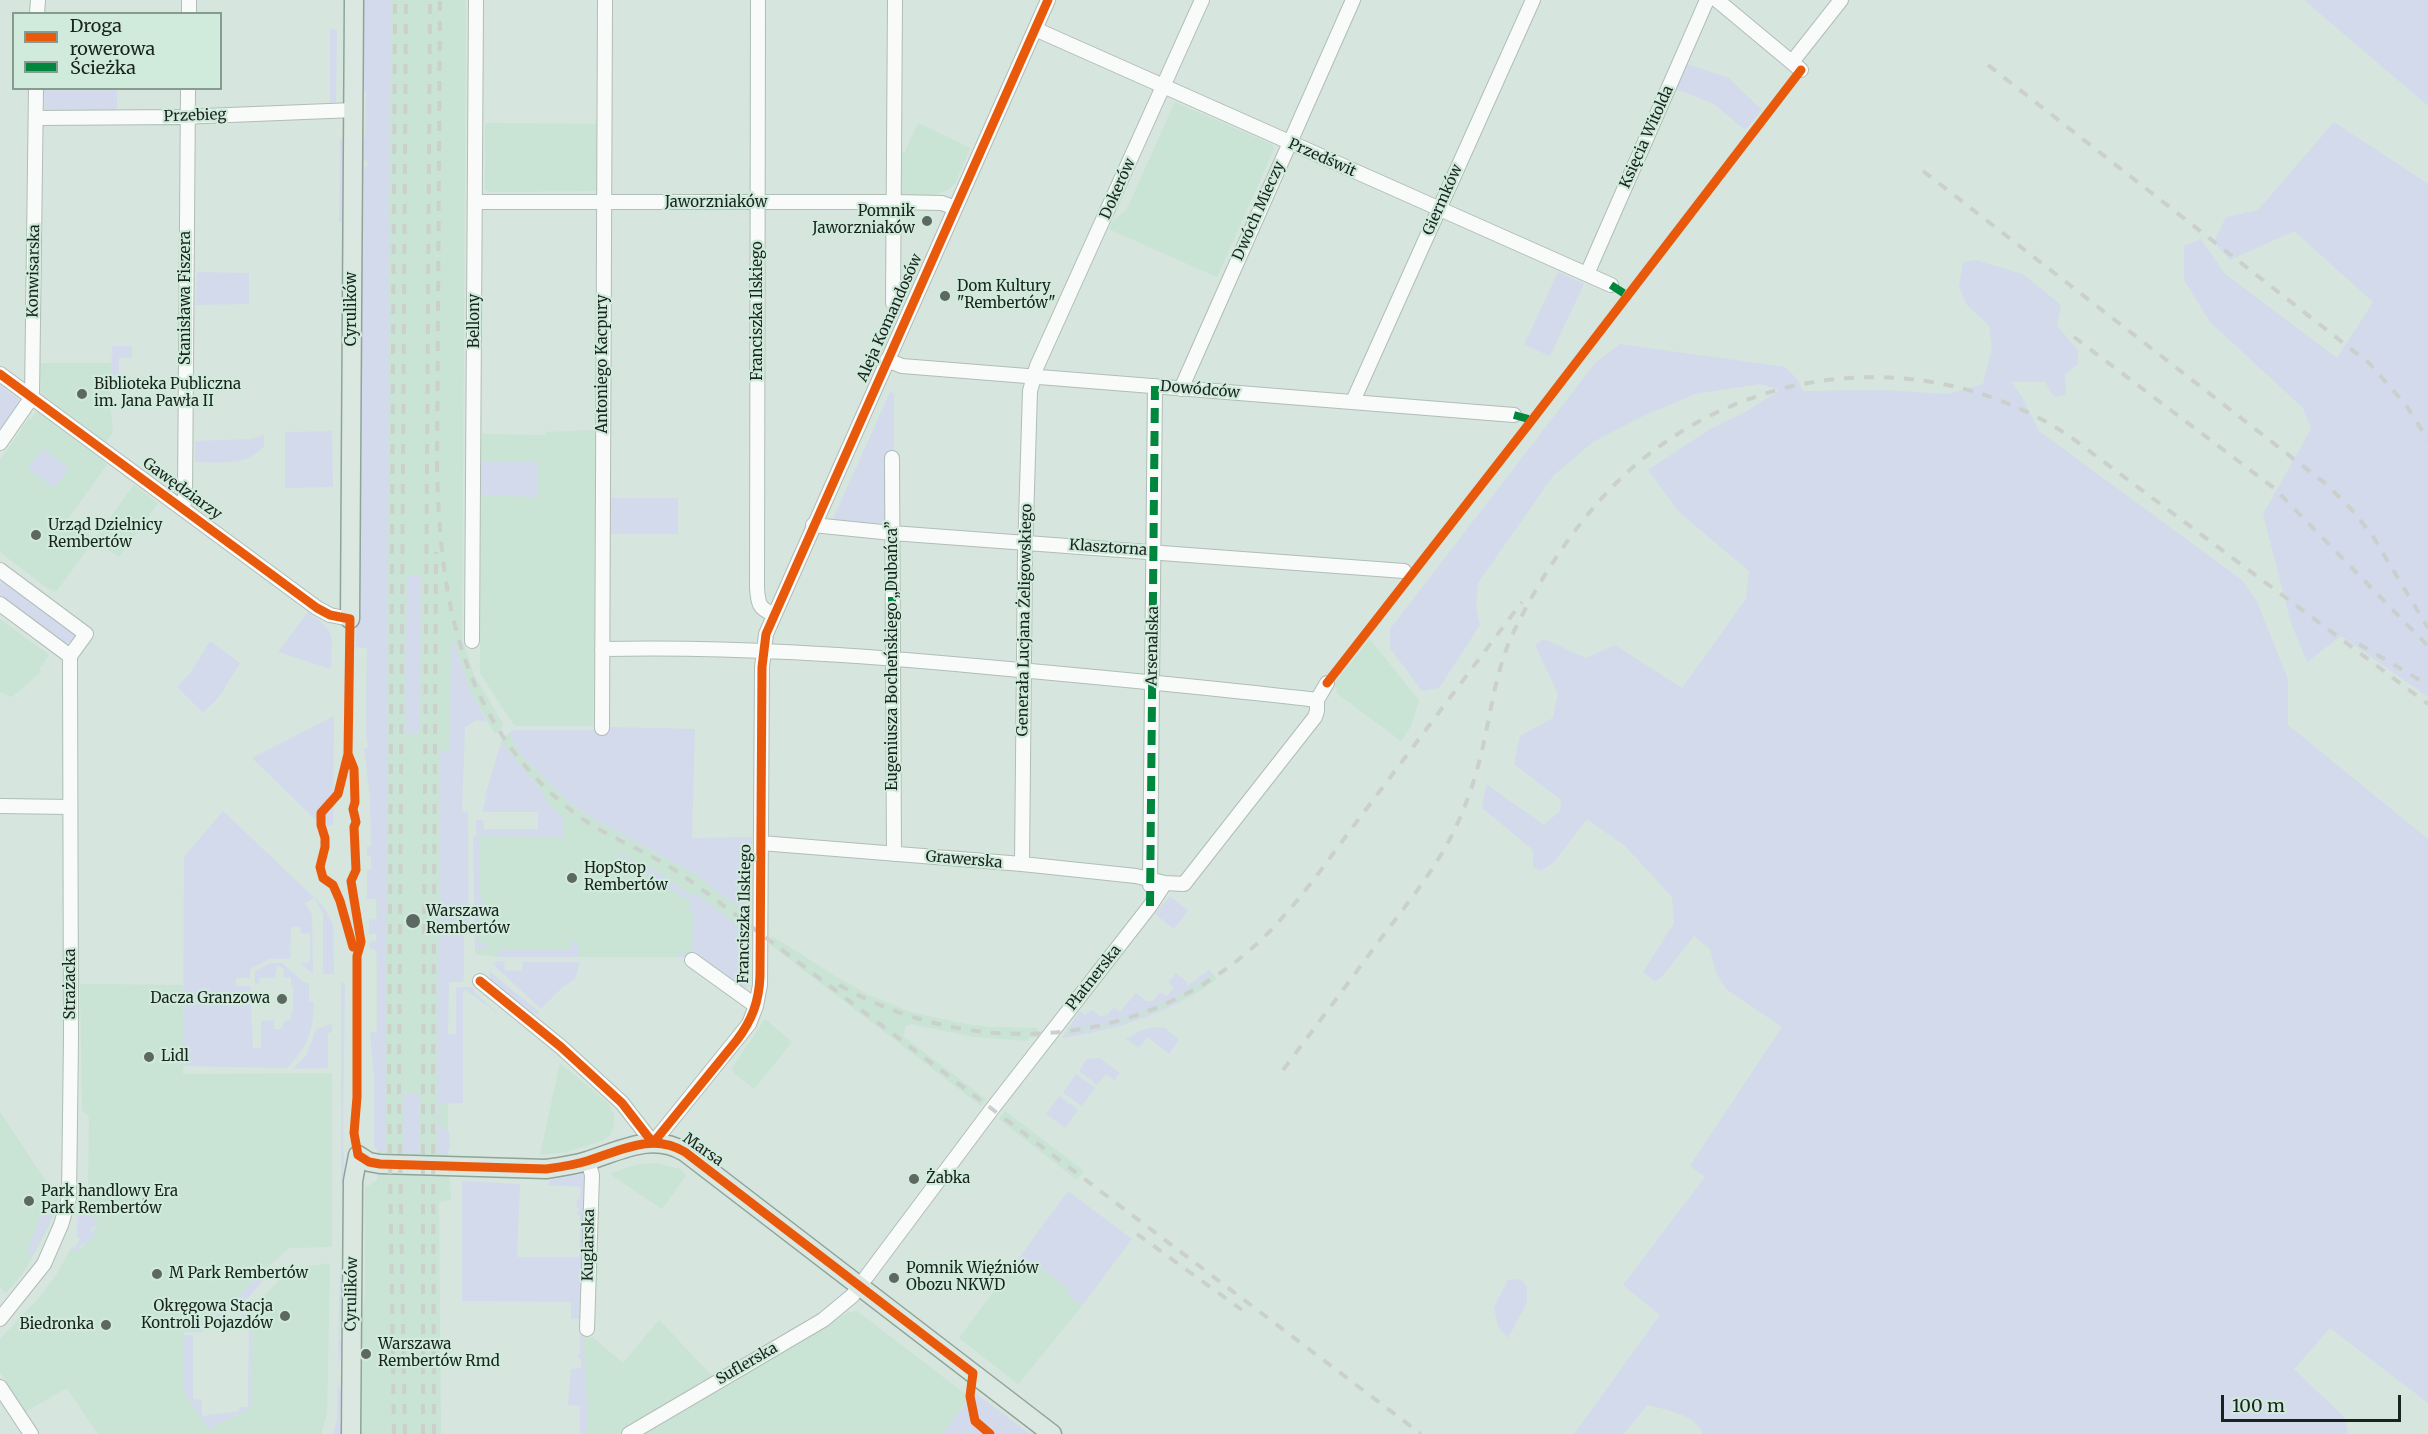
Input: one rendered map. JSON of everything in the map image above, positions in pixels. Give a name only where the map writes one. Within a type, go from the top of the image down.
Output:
[{"type":"main road","name":"Cyrulików","points":[[350,619],[354,0]]},
{"type":"main road","name":"Marsa","points":[[358,1155],[369,1162],[380,1164],[531,1169],[561,1167],[588,1161],[623,1148],[653,1143],[671,1145],[685,1152],[1052,1434]]},
{"type":"main road","name":"Cyrulików","points":[[351,1434],[353,1181],[358,1155]]},
{"type":"street","name":"Bellony","points":[[472,641],[476,0]]},
{"type":"street","name":"Antoniego Kacpury","points":[[602,728],[605,0]]},
{"type":"street","name":"Franciszka Ilskiego","points":[[758,0],[758,602],[764,610],[774,614]]},
{"type":"street","points":[[893,303],[895,0]]},
{"type":"street","name":"Aleja Komandosów","points":[[764,650],[766,633],[774,614],[1048,0]]},
{"type":"street","name":"Dokerów","points":[[1033,377],[1202,0]]},
{"type":"street","name":"Dwóch Mieczy","points":[[1181,389],[1353,0]]},
{"type":"street","name":"Giermków","points":[[1353,401],[1533,0]]},
{"type":"street","name":"Księcia Witolda","points":[[1587,274],[1707,0]]},
{"type":"street","points":[[1717,0],[1797,66],[1841,0]]},
{"type":"street","name":"Przedświt","points":[[1035,28],[1289,144],[1611,285]]},
{"type":"street","name":"Konwisarska","points":[[32,397],[36,90]]},
{"type":"street","name":"Stanisława Fiszera","points":[[183,508],[185,496],[188,90]]},
{"type":"street","name":"Przebieg","points":[[36,118],[188,116],[354,110]]},
{"type":"street","name":"Jaworzniaków","points":[[476,202],[942,202],[955,208]]},
{"type":"street","name":"Dowódców","points":[[887,360],[902,366],[1514,415]]},
{"type":"street","name":"Gawędziarzy","points":[[0,374],[317,608],[330,615],[350,619]]},
{"type":"street","name":"Generała Lucjana Żeligowskiego","points":[[1022,864],[1026,542],[1030,391],[1033,377]]},
{"type":"street","name":"Arsenalska","points":[[1150,906],[1155,386]]},
{"type":"street","points":[[0,443],[32,397]]},
{"type":"street","name":"Eugeniusza Bocheńskiego „Dubańca”","points":[[892,458],[894,854]]},
{"type":"street","name":"Klasztorna","points":[[813,525],[892,533],[1404,571]]},
{"type":"street","points":[[0,570],[87,634],[70,656],[0,604]]},
{"type":"street","points":[[602,649],[764,650],[892,658],[1317,700]]},
{"type":"street","name":"Franciszka Ilskiego","points":[[653,1143],[737,1040],[749,1024],[756,1006],[760,976],[764,650]]},
{"type":"street","name":"Strażacka","points":[[0,1319],[44,1264],[61,1225],[69,1198],[70,656]]},
{"type":"street","points":[[1165,883],[1186,883],[1314,717],[1317,711],[1317,700],[1327,683]]},
{"type":"street","points":[[0,806],[70,807]]},
{"type":"street","name":"Grawerska","points":[[761,843],[1022,864],[1149,878],[1165,883]]},
{"type":"street","name":"Płatnerska","points":[[860,1287],[987,1115],[1150,906],[1165,883]]},
{"type":"street","points":[[692,960],[756,1006]]},
{"type":"street","points":[[480,981],[561,1047],[622,1103],[653,1143]]},
{"type":"street","name":"Kuglarska","points":[[587,1329],[591,1178],[588,1161]]},
{"type":"street","name":"Suflerska","points":[[629,1434],[822,1320],[860,1287]]},
{"type":"street","points":[[0,1387],[31,1434]]},
{"type":"shaded area","points":[[361,0],[391,0],[385,1154],[374,1147],[374,1077],[370,1032],[377,1032],[377,950],[369,948],[369,942],[377,941],[377,934],[369,934],[369,920],[377,919],[377,899],[367,899],[367,870],[371,869],[371,856],[367,856],[367,846],[371,846],[370,799],[364,748],[368,748],[366,733],[367,648],[356,647],[359,168],[368,166],[367,161],[360,160],[360,138],[365,138],[366,91],[360,90]]},
{"type":"shaded area","points":[[373,0],[466,0],[462,638],[474,675],[503,724],[495,734],[470,690],[453,641],[451,642],[450,772],[464,939],[464,972],[463,982],[448,982],[448,1150],[451,1200],[439,1202],[441,1434],[357,1434],[360,1342],[365,1292],[365,1188],[377,1180],[376,761],[366,733]]},
{"type":"shaded area","points":[[2304,0],[2428,0],[2428,106]]},
{"type":"shaded area","points":[[330,29],[337,30],[336,103],[330,102]]},
{"type":"shaded area","points":[[1687,64],[1729,78],[1762,110],[1745,130],[1714,104],[1676,89]]},
{"type":"shaded area","points":[[44,90],[117,90],[117,112],[45,112]]},
{"type":"shaded area","points":[[1175,102],[1273,145],[1274,149],[1217,277],[1109,229],[1113,221],[1127,209]]},
{"type":"shaded area","points":[[2334,122],[2428,184],[2428,697],[2341,636],[2307,662],[2291,623],[2263,514],[2311,429],[2303,408],[2210,322],[2184,280],[2184,246],[2201,239],[2224,273],[2337,358],[2373,302],[2294,231],[2230,260],[2214,242],[2226,217],[2258,210]]},
{"type":"shaded area","points":[[485,123],[598,124],[597,191],[489,192],[485,190]]},
{"type":"shaded area","points":[[918,123],[970,148],[955,184],[948,190],[934,195],[902,195],[902,192],[899,192],[899,151],[905,152]]},
{"type":"shaded area","points":[[345,138],[345,222],[339,222],[340,139]]},
{"type":"shaded area","points":[[1975,260],[2023,274],[2061,305],[2057,326],[2078,350],[2078,364],[2065,374],[2066,395],[2054,397],[2045,382],[2011,382],[2022,397],[2039,431],[2242,580],[2257,602],[2288,679],[2288,725],[2428,839],[2428,1403],[2330,1328],[2294,1369],[2344,1417],[2348,1434],[1703,1434],[1699,1427],[1687,1417],[1647,1405],[1624,1434],[1574,1434],[1660,1315],[1623,1285],[1705,1177],[1690,1166],[1782,1027],[1726,989],[1716,972],[1710,949],[1694,936],[1661,978],[1654,981],[1643,972],[1674,923],[1672,897],[1625,846],[1587,819],[1554,862],[1541,871],[1533,867],[1533,850],[1482,808],[1486,784],[1544,825],[1560,811],[1561,800],[1514,764],[1520,736],[1553,718],[1558,694],[1535,645],[1544,639],[1586,658],[1615,645],[1682,688],[1746,599],[1749,571],[1680,513],[1648,470],[1710,429],[1745,412],[1780,390],[1760,384],[1695,394],[1641,417],[1593,442],[1553,476],[1478,583],[1476,605],[1480,625],[1439,688],[1422,691],[1390,648],[1390,629],[1595,363],[1620,344],[1785,367],[1797,379],[1803,391],[1884,390],[1948,394],[1983,384],[1992,347],[1989,326],[1967,305],[1959,287],[1963,262]]},
{"type":"shaded area","points":[[197,272],[249,273],[249,304],[196,305]]},
{"type":"shaded area","points":[[1558,272],[1584,284],[1550,356],[1524,345]]},
{"type":"shaded area","points":[[112,346],[132,346],[132,358],[119,358],[119,377],[152,377],[153,389],[110,390]]},
{"type":"shaded area","points":[[40,363],[111,363],[110,402],[113,432],[106,442],[41,394]]},
{"type":"shaded area","points":[[0,385],[21,401],[0,432]]},
{"type":"shaded area","points":[[890,392],[894,393],[894,454],[887,517],[882,524],[834,521],[833,519]]},
{"type":"shaded area","points":[[37,411],[107,464],[68,519],[95,539],[134,485],[158,503],[119,557],[94,540],[56,592],[0,552],[0,460],[29,418],[31,419]]},
{"type":"shaded area","points":[[596,430],[593,726],[514,725],[480,673],[481,495],[538,497],[538,462],[481,462],[482,434],[545,435],[545,432]]},
{"type":"shaded area","points":[[332,431],[333,487],[285,488],[285,432]]},
{"type":"shaded area","points":[[264,434],[264,446],[249,457],[232,462],[195,462],[195,441],[252,439]]},
{"type":"shaded area","points":[[43,449],[69,468],[54,488],[28,468]]},
{"type":"shaded area","points":[[481,462],[538,462],[538,497],[481,495]]},
{"type":"shaded area","points":[[611,498],[678,498],[678,534],[611,534]]},
{"type":"shaded area","points":[[407,575],[421,575],[420,733],[405,733]]},
{"type":"shaded area","points":[[3,580],[72,632],[75,636],[74,641],[65,643],[0,596],[0,584]]},
{"type":"shaded area","points":[[308,612],[324,625],[331,635],[331,669],[278,652]]},
{"type":"shaded area","points":[[0,619],[49,655],[39,669],[41,672],[12,697],[0,692]]},
{"type":"shaded area","points":[[1370,639],[1419,701],[1411,726],[1401,741],[1338,694],[1336,692],[1338,689],[1333,685]]},
{"type":"shaded area","points":[[210,641],[240,663],[219,697],[203,713],[177,687],[191,672]]},
{"type":"shaded area","points":[[453,641],[470,690],[487,722],[477,720],[465,727],[462,811],[468,812],[469,934],[464,935],[463,982],[449,982],[448,1034],[456,1034],[456,987],[473,987],[474,992],[501,1016],[466,990],[463,991],[463,1103],[440,1104],[440,1126],[449,1131],[450,1148],[447,1154],[437,1154],[440,751],[450,750],[451,642]]},
{"type":"shaded area","points":[[334,716],[333,824],[323,827],[252,758]]},
{"type":"shaded area","points":[[609,727],[695,729],[692,838],[752,837],[751,917],[695,874],[585,814],[558,792],[521,755],[509,733],[513,730],[609,730]]},
{"type":"shaded area","name":"HopStop Rembertów","points":[[509,733],[521,755],[584,814],[695,874],[751,917],[751,930],[744,931],[695,894],[693,957],[498,957],[475,954],[476,836],[549,836],[543,799],[545,795],[501,742]]},
{"type":"shaded area","points":[[501,742],[545,795],[544,799],[564,818],[564,837],[477,836],[479,841],[479,892],[487,914],[479,914],[478,942],[487,943],[487,948],[475,949],[473,837],[476,835],[476,820],[483,820],[484,829],[538,829],[538,812],[483,812],[487,789]]},
{"type":"shaded area","points":[[223,811],[323,906],[333,924],[334,974],[323,974],[323,913],[314,898],[305,903],[312,915],[313,974],[301,964],[310,962],[310,934],[301,933],[300,927],[291,927],[290,959],[269,959],[250,969],[250,978],[236,978],[236,986],[250,986],[253,1048],[261,1048],[261,1021],[274,1020],[274,1029],[282,1029],[284,1021],[291,1020],[293,1011],[291,977],[284,977],[283,968],[277,966],[275,977],[259,978],[259,984],[255,984],[255,971],[271,963],[282,963],[305,983],[309,983],[309,1001],[314,1002],[311,1031],[305,1046],[287,1068],[183,1066],[184,857]]},
{"type":"shaded area","points":[[616,851],[657,872],[694,897],[695,893],[744,930],[751,930],[750,986],[743,989],[693,957],[678,957],[678,953],[692,953],[693,912],[689,911],[689,900],[636,868],[637,865]]},
{"type":"shaded area","points":[[1170,896],[1188,911],[1174,929],[1155,914]]},
{"type":"shaded area","points":[[772,936],[867,994],[910,1012],[966,1024],[1037,1028],[1038,1032],[1045,1031],[1042,1037],[1029,1037],[1027,1041],[975,1037],[911,1024],[906,1026],[903,1036],[986,1099],[981,1106],[771,945]]},
{"type":"shaded area","points":[[572,940],[579,946],[578,957],[498,957],[499,949],[572,949]]},
{"type":"shaded area","points":[[497,961],[504,961],[505,970],[522,971],[523,962],[580,962],[575,979],[563,987],[541,1009],[494,965]]},
{"type":"shaded area","points":[[1209,970],[1217,979],[1200,991],[1161,1011],[1120,1026],[1062,1038],[1070,1026],[1093,1022],[1169,996],[1196,982]]},
{"type":"shaded area","points":[[1209,970],[1212,974],[1196,985],[1143,1011],[1106,1023],[1067,1030],[1080,1011],[1085,1015],[1092,1010],[1100,1016],[1107,1015],[1114,1007],[1120,1012],[1136,993],[1146,1001],[1153,1001],[1160,992],[1167,996],[1174,988],[1169,982],[1176,973],[1187,982],[1187,986]]},
{"type":"shaded area","points":[[489,971],[539,1012],[537,1015],[510,1000],[491,982]]},
{"type":"shaded area","points":[[341,983],[345,983],[343,1141],[346,1188],[341,1184]]},
{"type":"shaded area","points":[[80,984],[183,985],[183,1074],[332,1073],[332,1247],[289,1248],[235,1301],[198,1326],[184,1332],[184,1392],[209,1429],[244,1412],[251,1406],[253,1309],[289,1269],[330,1263],[327,1413],[321,1434],[98,1434],[67,1388],[25,1412],[0,1372],[0,1339],[39,1298],[57,1274],[71,1248],[78,1252],[98,1225],[87,1212],[78,1211],[79,1200],[88,1200],[89,1117],[82,1110]]},
{"type":"shaded area","points":[[1181,999],[1182,1001],[1176,1004],[1135,1021],[1092,1033],[1062,1038],[1065,1034],[1139,1017]]},
{"type":"shaded area","points":[[765,1019],[792,1042],[754,1089],[733,1072],[732,1068]]},
{"type":"shaded area","points":[[332,1024],[332,1032],[328,1033],[328,1068],[293,1069],[307,1054],[316,1029]]},
{"type":"shaded area","points":[[1165,1028],[1179,1040],[1169,1054],[1148,1037],[1139,1048],[1126,1039],[1142,1030]]},
{"type":"shaded area","points":[[1099,1058],[1120,1073],[1114,1080],[1106,1074],[1097,1085],[1079,1071],[1087,1059]]},
{"type":"shaded area","points":[[560,1063],[609,1104],[614,1115],[614,1124],[611,1134],[604,1140],[566,1152],[540,1155]]},
{"type":"shaded area","points":[[1076,1074],[1095,1088],[1082,1106],[1063,1093]]},
{"type":"shaded area","points":[[403,1093],[419,1093],[419,1154],[403,1154]]},
{"type":"shaded area","points":[[1059,1096],[1078,1110],[1065,1128],[1046,1114]]},
{"type":"shaded area","points":[[1005,1111],[1084,1171],[1077,1180],[999,1119]]},
{"type":"shaded area","name":"Park handlowy Era Park Rembertów","points":[[0,1112],[59,1199],[48,1228],[34,1254],[23,1273],[6,1293],[0,1287]]},
{"type":"shaded area","points":[[656,1163],[680,1169],[686,1175],[662,1209],[610,1174],[636,1165]]},
{"type":"shaded area","points":[[586,1173],[582,1319],[571,1319],[571,1302],[462,1301],[462,1181],[520,1184],[517,1257],[579,1257],[580,1216],[576,1214],[580,1209],[576,1206],[580,1198],[580,1187],[548,1185],[550,1180]]},
{"type":"shaded area","points":[[1068,1191],[1132,1239],[1082,1306],[1067,1295],[1070,1290],[1035,1263],[1031,1267],[1019,1258]]},
{"type":"shaded area","points":[[46,1201],[57,1206],[34,1254],[30,1255],[27,1253]]},
{"type":"shaded area","points":[[78,1211],[87,1212],[98,1224],[91,1230],[96,1235],[86,1244],[82,1243],[78,1252],[71,1248],[75,1248],[80,1239],[77,1237]]},
{"type":"shaded area","points":[[1019,1258],[1031,1267],[1034,1263],[1071,1290],[1067,1295],[1082,1306],[1018,1384],[959,1338]]},
{"type":"shaded area","points":[[340,1262],[341,1285],[344,1289],[341,1292],[340,1339],[343,1342],[338,1376]]},
{"type":"shaded area","points":[[262,1272],[263,1281],[245,1301],[205,1325],[202,1332],[184,1332],[188,1331],[188,1325],[198,1324],[219,1314]]},
{"type":"shaded area","points":[[1520,1279],[1527,1286],[1527,1303],[1508,1338],[1498,1326],[1494,1307],[1508,1280]]},
{"type":"shaded area","points":[[253,1309],[251,1406],[208,1429],[184,1392],[184,1335],[193,1335],[193,1399],[202,1400],[202,1416],[239,1411],[239,1407],[248,1407],[249,1324],[240,1324],[241,1315]]},
{"type":"shaded area","points":[[857,1311],[969,1397],[942,1434],[640,1434],[847,1313]]},
{"type":"shaded area","points":[[659,1320],[713,1377],[700,1381],[694,1390],[640,1422],[630,1422],[619,1434],[585,1434],[588,1423],[583,1337],[592,1337],[623,1363]]},
{"type":"shaded area","points":[[580,1334],[583,1337],[588,1423],[585,1434],[580,1434],[580,1406],[568,1405],[571,1369],[581,1368],[581,1360],[577,1357],[580,1354]]},
{"type":"shaded area","points":[[338,1376],[343,1396],[339,1424],[343,1425],[343,1434],[333,1434],[337,1420]]},
{"type":"shaded area","points":[[974,1392],[1030,1434],[942,1434]]},
{"type":"railway","points":[[394,1434],[389,1094],[395,0]]},
{"type":"railway","points":[[405,1434],[399,1093],[406,0]]},
{"type":"railway","points":[[423,1434],[430,0]]},
{"type":"railway","points":[[437,471],[440,0]]},
{"type":"railway","points":[[1988,65],[2369,363],[2406,405],[2428,440]]},
{"type":"railway","points":[[1923,171],[2326,484],[2352,510],[2372,535],[2428,628]]},
{"type":"railway","points":[[2074,337],[2274,488],[2428,646]]},
{"type":"railway","points":[[1283,1070],[1419,888],[1452,835],[1477,769],[1496,685],[1509,641],[1528,604],[1569,538],[1602,498],[1639,462],[1687,428],[1739,403],[1793,386],[1849,378],[1906,379],[1962,388],[2016,407],[2068,435],[2428,704]]},
{"type":"railway","points":[[437,462],[443,560],[462,651],[479,694],[501,734],[530,772],[578,816],[665,864],[699,887],[1421,1434]]},
{"type":"railway","points":[[434,1434],[436,552]]},
{"type":"railway","points":[[839,985],[892,1010],[946,1026],[1002,1033],[1058,1032],[1113,1022],[1167,1003],[1216,976],[1262,939],[1303,893],[1522,602]]},
{"type":"railway","points":[[2359,644],[2428,685]]},
{"type":"railway","points":[[1137,1234],[1242,1310]]},
{"type":"marked path","points":[[1611,285],[1628,296]]},
{"type":"marked path","points":[[1150,906],[1155,386]]},
{"type":"marked path","points":[[1514,415],[1532,420]]},
{"type":"marked path","points":[[892,533],[892,658]]},
{"type":"cycle path","points":[[653,1143],[742,1033],[751,1018],[758,994],[762,667],[766,634],[1048,0]]},
{"type":"cycle path","points":[[1327,683],[1801,70]]},
{"type":"cycle path","points":[[0,374],[317,608],[330,615],[350,619],[348,754],[338,794],[321,813],[325,847],[320,867],[323,878],[333,885],[340,901],[353,947]]},
{"type":"cycle path","points":[[348,754],[354,769],[355,802],[353,809],[356,822],[354,827],[356,870],[351,881],[361,942],[357,956],[357,1097],[354,1133],[358,1155],[369,1162],[380,1164],[546,1169],[567,1166],[636,1145],[648,1143],[673,1146],[685,1152],[973,1373],[970,1396],[975,1421],[990,1434]]},
{"type":"cycle path","points":[[480,981],[561,1047],[622,1103],[653,1143]]},
{"type":"place","name":"Pomnik Jaworzniaków","points":[[927,221]]},
{"type":"place","name":"Dom Kultury \"Rembertów\"","points":[[945,296]]},
{"type":"place","name":"Biblioteka Publiczna im. Jana Pawła II","points":[[82,394]]},
{"type":"place","name":"Urząd Dzielnicy Rembertów","points":[[36,535]]},
{"type":"place","name":"HopStop Rembertów","points":[[572,878]]},
{"type":"place","name":"Warszawa Rembertów","points":[[413,921]]},
{"type":"place","name":"Dacza Granzowa","points":[[282,999]]},
{"type":"place","name":"Lidl","points":[[149,1057]]},
{"type":"place","name":"Żabka","points":[[914,1179]]},
{"type":"place","name":"Park handlowy Era Park Rembertów","points":[[29,1201]]},
{"type":"place","name":"M Park Rembertów","points":[[157,1274]]},
{"type":"place","name":"Pomnik Więźniów Obozu NKWD","points":[[894,1278]]},
{"type":"place","name":"Okręgowa Stacja Kontroli Pojazdów","points":[[285,1316]]},
{"type":"place","name":"Biedronka","points":[[106,1325]]},
{"type":"place","name":"Warszawa Rembertów Rmd","points":[[366,1354]]}]
